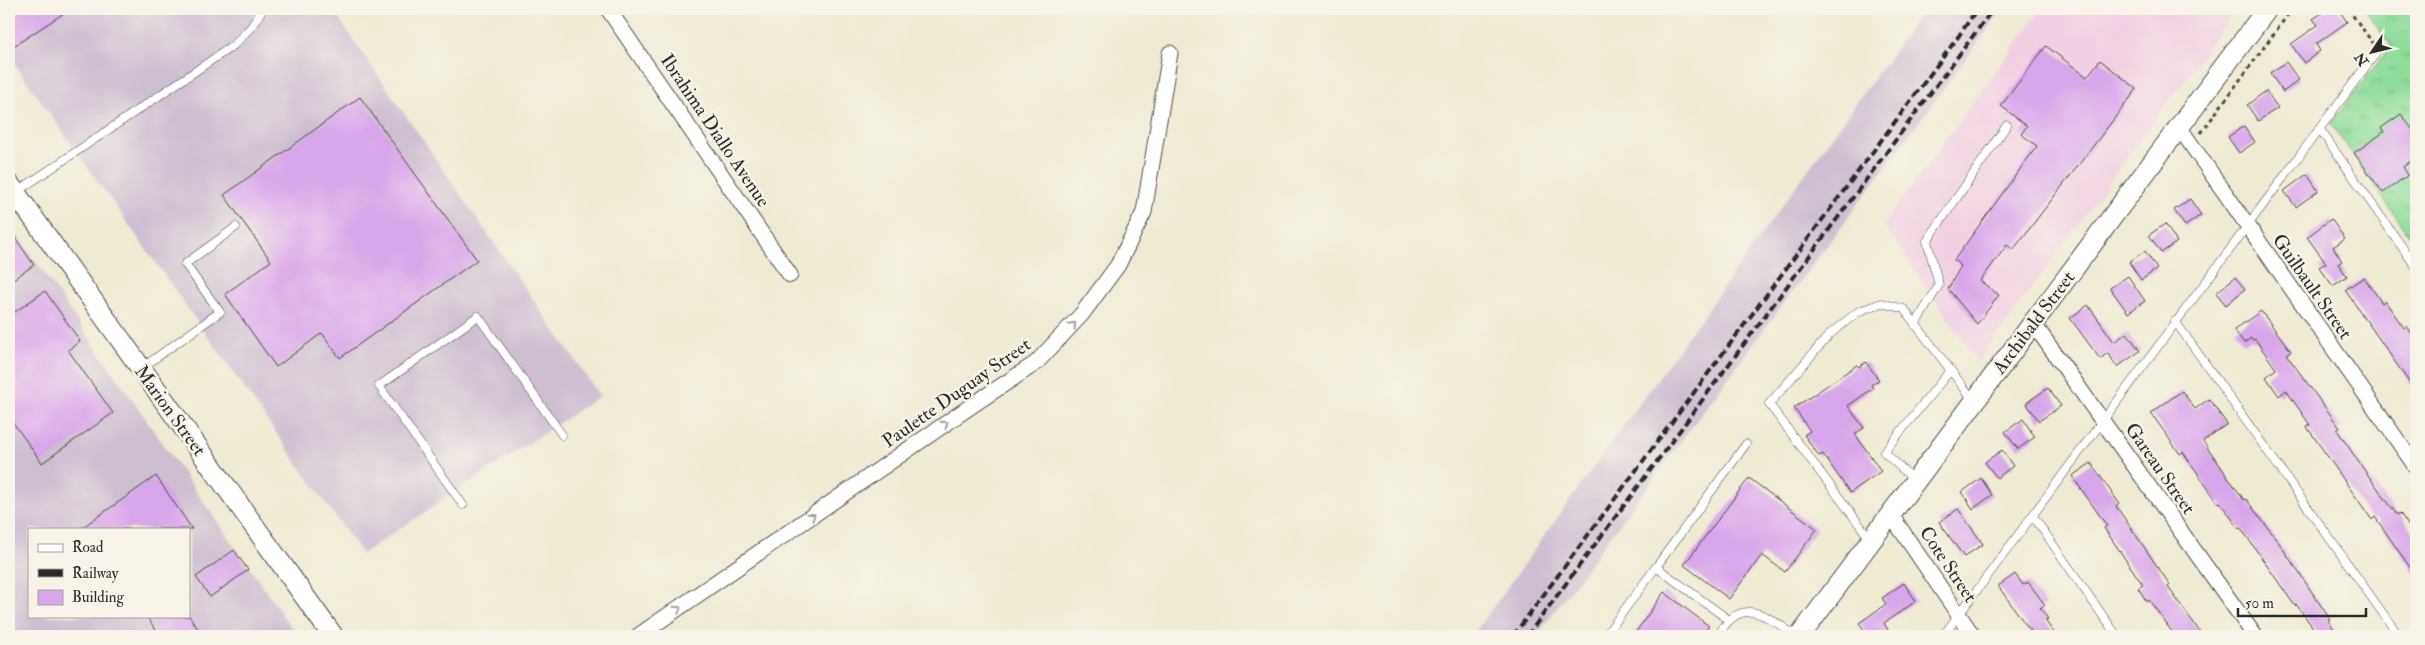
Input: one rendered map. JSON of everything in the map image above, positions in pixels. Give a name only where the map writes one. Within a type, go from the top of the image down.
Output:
[{"type":"main road","name":"Archibald Street","points":[[1800,636],[2266,9]]},
{"type":"main road","name":"Marion Street","points":[[12,188],[333,636]]},
{"type":"street","name":"Ibrahima Diallo Avenue","points":[[608,9],[790,275]]},
{"type":"street","name":"Paulette Duguay Street","points":[[638,636],[974,404],[1036,364],[1082,314],[1118,264],[1144,212],[1170,53]]},
{"type":"street","name":"Guilbault Street","points":[[2179,127],[2416,467]]},
{"type":"street","name":"Gareau Street","points":[[2033,324],[2102,418],[2255,636]]},
{"type":"street","name":"Cote Street","points":[[1891,514],[1973,636]]},
{"type":"lane","points":[[12,188],[234,45],[251,27],[263,9]]},
{"type":"lane","points":[[1943,636],[2102,418],[2375,54]]},
{"type":"lane","points":[[1915,325],[1939,285],[1927,240],[2007,125]]},
{"type":"lane","points":[[2319,128],[2416,267]]},
{"type":"lane","points":[[141,368],[220,312],[185,264],[236,227]]},
{"type":"lane","points":[[1871,540],[1768,404],[1830,334],[1859,311],[1882,303],[1904,309],[1949,372],[1974,402]]},
{"type":"lane","points":[[463,504],[380,386],[478,316],[562,435]]},
{"type":"lane","points":[[2175,320],[2399,636]]},
{"type":"lane","points":[[1916,482],[1884,452],[1949,372]]},
{"type":"lane","points":[[1606,636],[1746,444]]},
{"type":"lane","points":[[2032,516],[2116,636]]},
{"type":"lane","points":[[1656,567],[1729,620]]},
{"type":"lane","points":[[1718,636],[1729,620],[1740,613],[1752,611],[1760,613],[1796,636]]},
{"type":"path","points":[[2192,146],[2292,9]]},
{"type":"path","points":[[2348,9],[2378,49],[2375,54]]},
{"type":"shaded area","points":[[9,9],[332,9],[600,396],[362,554],[9,56]]},
{"type":"shaded area","points":[[1924,9],[2003,9],[1536,636],[1472,636]]},
{"type":"shaded area","points":[[2042,9],[2236,9],[1978,361],[1883,225]]},
{"type":"shaded area","points":[[9,223],[297,636],[9,636]]},
{"type":"green space","points":[[2365,9],[2416,9],[2416,245],[2331,123],[2391,46]]},
{"type":"building","points":[[9,9],[70,9],[14,46],[9,38]]},
{"type":"building","points":[[2328,9],[2338,9],[2347,22],[2316,44],[2320,51],[2304,63],[2291,44],[2318,25],[2313,19]]},
{"type":"building","points":[[2046,46],[2087,77],[2100,60],[2137,89],[2013,250],[2007,245],[1980,281],[1999,295],[1977,324],[1948,289],[1961,266],[1954,260],[2037,146],[2021,134],[2027,126],[2001,106]]},
{"type":"building","points":[[2286,62],[2299,80],[2283,92],[2270,73]]},
{"type":"building","points":[[2266,91],[2278,108],[2258,121],[2247,105]]},
{"type":"building","points":[[360,97],[477,260],[340,358],[322,333],[276,367],[225,294],[271,261],[224,195]]},
{"type":"building","points":[[2401,114],[2416,134],[2416,157],[2403,167],[2408,175],[2383,193],[2354,153],[2384,132],[2381,128]]},
{"type":"building","points":[[2244,126],[2255,142],[2239,153],[2228,137]]},
{"type":"building","points":[[2307,174],[2318,191],[2296,207],[2284,191]]},
{"type":"building","points":[[2190,199],[2201,215],[2185,226],[2174,210]]},
{"type":"building","points":[[2331,219],[2345,239],[2333,247],[2342,261],[2338,264],[2347,276],[2333,286],[2319,267],[2326,263],[2307,237]]},
{"type":"building","points":[[2165,224],[2177,242],[2161,253],[2149,235]]},
{"type":"building","points":[[9,229],[34,265],[9,282]]},
{"type":"building","points":[[2145,251],[2157,269],[2141,280],[2129,262]]},
{"type":"building","points":[[2128,276],[2145,301],[2128,313],[2110,288]]},
{"type":"building","points":[[2235,277],[2245,289],[2226,305],[2216,293]]},
{"type":"building","points":[[2364,277],[2382,303],[2385,301],[2404,328],[2407,326],[2416,340],[2416,392],[2345,290]]},
{"type":"building","points":[[45,291],[80,341],[68,350],[113,413],[42,463],[9,417],[9,316]]},
{"type":"building","points":[[2088,305],[2114,342],[2127,333],[2140,351],[2117,367],[2108,353],[2100,359],[2070,318]]},
{"type":"building","points":[[2261,311],[2291,351],[2286,354],[2340,428],[2337,430],[2360,464],[2397,515],[2400,513],[2416,537],[2416,576],[2375,517],[2372,520],[2307,427],[2310,425],[2286,390],[2279,396],[2266,377],[2276,369],[2255,339],[2252,340],[2251,338],[2244,343],[2234,330]]},
{"type":"building","points":[[1866,362],[1879,380],[1871,385],[1873,388],[1848,406],[1864,428],[1855,434],[1881,471],[1850,493],[1823,454],[1819,456],[1804,435],[1810,431],[1794,408],[1857,365],[1859,367]]},
{"type":"building","points":[[2048,388],[2061,406],[2039,421],[2026,403]]},
{"type":"building","points":[[2182,391],[2195,409],[2209,399],[2227,424],[2203,441],[2244,500],[2246,499],[2277,540],[2330,619],[2328,620],[2339,636],[2319,636],[2296,604],[2295,606],[2240,527],[2239,529],[2220,502],[2218,503],[2183,452],[2180,454],[2151,413]]},
{"type":"building","points":[[2023,419],[2035,437],[2018,449],[2005,432]]},
{"type":"building","points":[[2002,450],[2013,466],[1997,478],[1985,462]]},
{"type":"building","points":[[2091,463],[2119,503],[2116,506],[2170,585],[2168,587],[2203,636],[2175,636],[2149,600],[2147,602],[2138,588],[2143,585],[2104,528],[2107,526],[2072,476]]},
{"type":"building","points":[[156,476],[192,529],[190,528],[81,528]]},
{"type":"building","points":[[1749,478],[1817,529],[1785,572],[1762,555],[1729,599],[1684,565]]},
{"type":"building","points":[[1981,478],[1992,495],[1973,509],[1962,492]]},
{"type":"building","points":[[1958,509],[1983,544],[1964,557],[1939,522]]},
{"type":"building","points":[[234,550],[248,570],[210,597],[196,577]]},
{"type":"building","points":[[2015,574],[2023,585],[2028,582],[2045,605],[2040,608],[2048,619],[2045,620],[2056,636],[2034,636],[1998,586]]},
{"type":"building","points":[[1904,583],[1916,601],[1884,623],[1888,630],[1879,636],[1869,636],[1859,623],[1886,604],[1882,598]]},
{"type":"building","points":[[1664,592],[1709,626],[1701,636],[1633,636]]},
{"type":"building","points":[[190,617],[203,636],[160,636],[147,618]]},
{"type":"railway","points":[[1513,636],[1977,9]]},
{"type":"railway","points":[[1527,636],[1993,9]]}]
